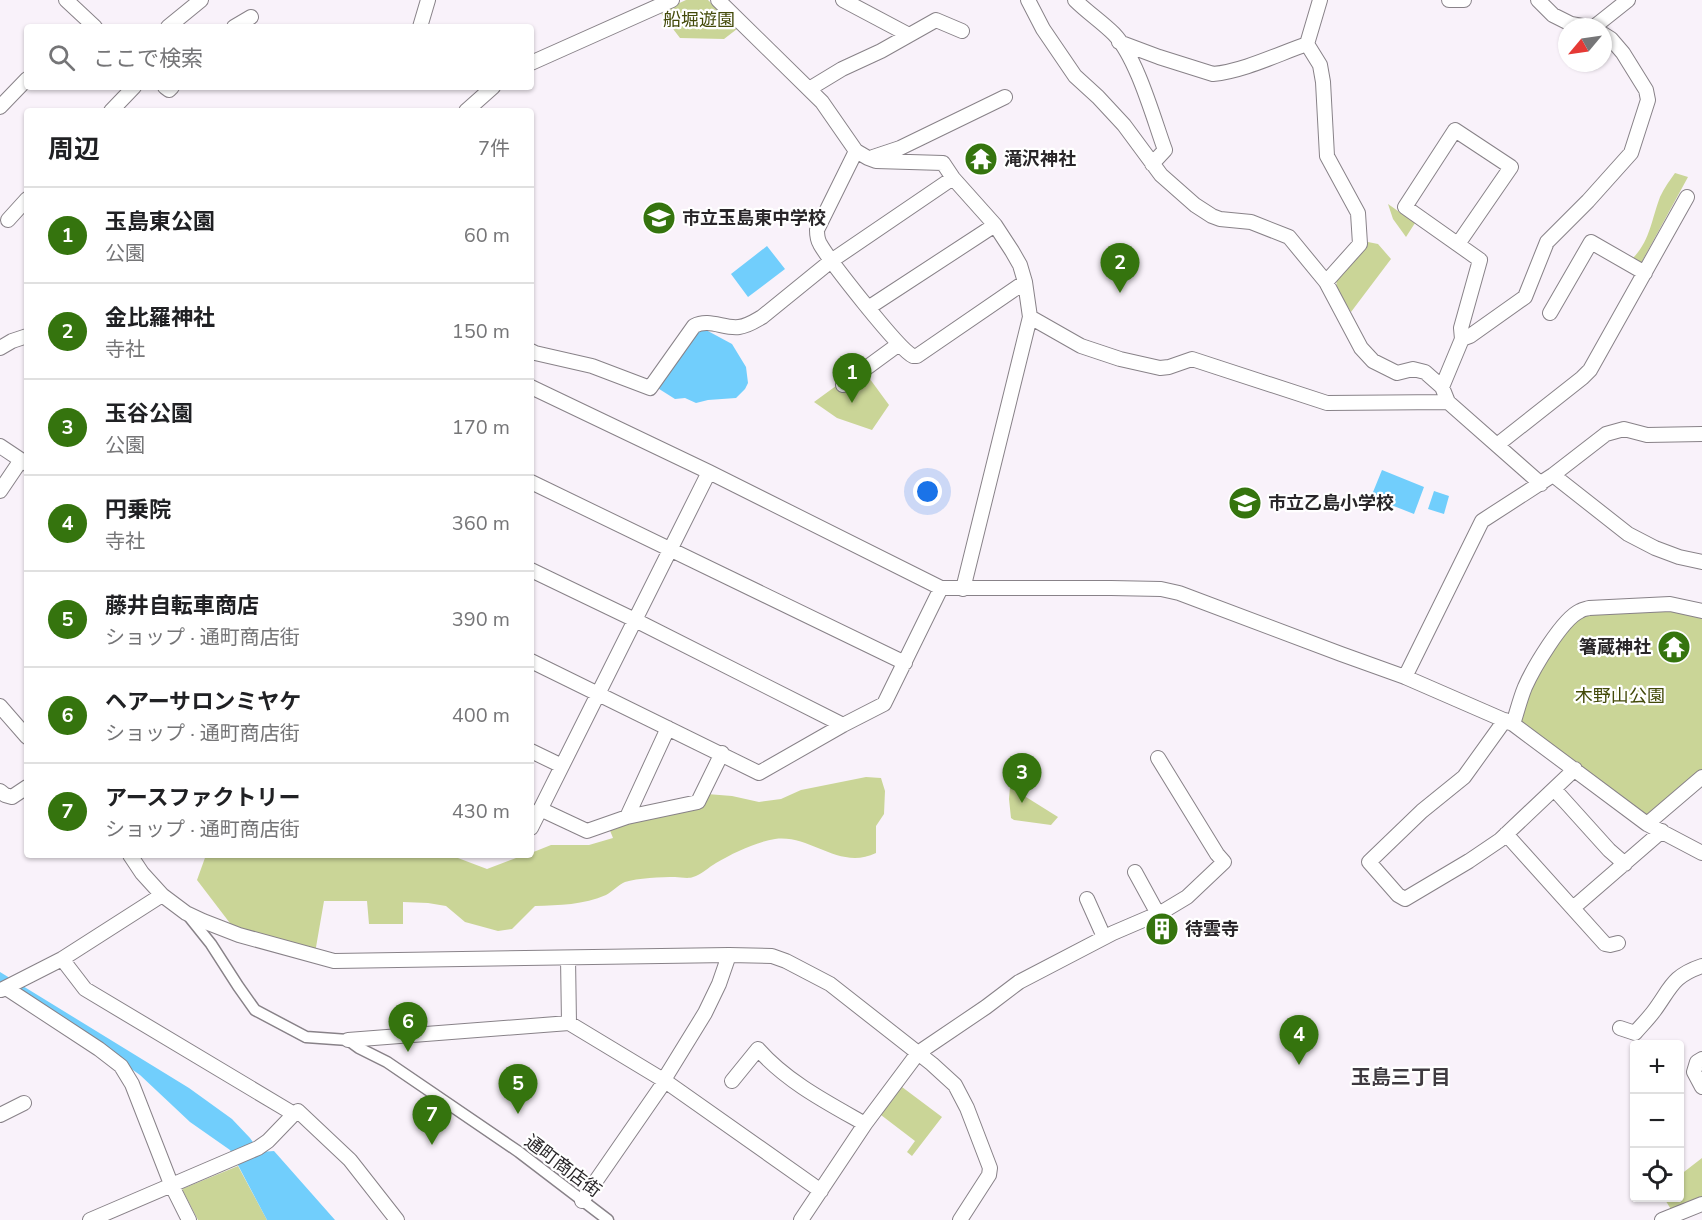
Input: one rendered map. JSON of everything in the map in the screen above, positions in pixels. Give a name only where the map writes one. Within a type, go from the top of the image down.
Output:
[{"type":"street","points":[[172,24],[201,0]]},
{"type":"street","points":[[421,24],[428,0]]},
{"type":"street","points":[[534,62],[672,0]]},
{"type":"street","points":[[718,0],[822,102],[862,155],[876,161],[942,163],[995,225],[1020,265],[1030,316],[963,589]]},
{"type":"street","points":[[843,0],[909,35]]},
{"type":"street","points":[[1028,0],[1043,29],[1075,76],[1119,119],[1161,176],[1195,205],[1212,216],[1251,222],[1289,237],[1326,282],[1361,348],[1373,361],[1397,373],[1413,369],[1425,372],[1443,387],[1448,402],[1497,445],[1628,534],[1679,557],[1702,561]]},
{"type":"street","points":[[1075,0],[1115,35],[1133,66],[1165,150],[1152,164]]},
{"type":"street","points":[[1320,0],[1307,44],[1320,65],[1327,156],[1358,213],[1360,244],[1326,282]]},
{"type":"street","points":[[1449,0],[1464,0]]},
{"type":"street","points":[[1538,0],[1559,18]]},
{"type":"street","points":[[1606,18],[1630,0],[1633,2],[1638,0]]},
{"type":"street","points":[[68,1],[86,24]]},
{"type":"street","points":[[239,24],[251,17]]},
{"type":"street","points":[[808,89],[936,20],[962,31]]},
{"type":"street","points":[[1462,339],[1525,297],[1547,242],[1631,153],[1648,100],[1646,90],[1623,53],[1612,40]]},
{"type":"street","points":[[1119,42],[1213,74],[1307,44]]},
{"type":"street","points":[[0,107],[24,82]]},
{"type":"street","points":[[114,108],[131,90]]},
{"type":"street","points":[[469,108],[489,90]]},
{"type":"street","points":[[1005,98],[900,148],[862,155],[818,230],[818,242],[868,308],[913,356],[917,356],[1025,282]]},
{"type":"street","points":[[1443,387],[1462,339],[1461,328],[1480,260],[1405,207],[1455,130],[1511,167],[1458,244]]},
{"type":"street","points":[[534,352],[592,366],[650,388],[694,326],[706,323],[733,327],[746,326],[762,317],[831,261],[953,178]]},
{"type":"street","points":[[1497,445],[1590,370],[1687,197]]},
{"type":"street","points":[[8,220],[24,203]]},
{"type":"street","points":[[868,308],[995,225]]},
{"type":"street","points":[[1550,313],[1591,242],[1645,273]]},
{"type":"street","points":[[1030,316],[1081,346],[1120,359],[1160,368],[1168,368],[1192,359],[1327,403],[1448,402]]},
{"type":"street","points":[[0,348],[24,337]]},
{"type":"street","points":[[843,385],[900,344]]},
{"type":"street","points":[[534,388],[941,588],[1111,588],[1170,591],[1405,677],[1509,722],[1647,824],[1702,853]]},
{"type":"street","points":[[1405,677],[1482,521],[1547,479],[1606,434],[1624,429],[1647,435],[1702,434]]},
{"type":"street","points":[[0,446],[24,462],[0,491]]},
{"type":"street","points":[[534,822],[708,472]]},
{"type":"street","points":[[534,483],[905,663]]},
{"type":"street","points":[[534,571],[843,725]]},
{"type":"street","points":[[534,663],[759,773],[884,704],[941,588]]},
{"type":"street","points":[[1575,769],[1506,834],[1469,861],[1405,899],[1398,895],[1370,862],[1422,811],[1464,777],[1509,722],[1535,667],[1552,640],[1571,617],[1589,608],[1652,604],[1670,604],[1702,610]]},
{"type":"street","points":[[0,706],[24,734]]},
{"type":"street","points":[[627,817],[668,728]]},
{"type":"street","points":[[534,752],[562,766]]},
{"type":"street","points":[[540,810],[588,831],[627,817],[698,802],[722,753]]},
{"type":"street","points":[[801,1220],[866,1124],[918,1053],[1019,982],[1104,937],[1158,914],[1187,897],[1224,862],[1216,854],[1158,758]]},
{"type":"street","points":[[1647,824],[1702,777]]},
{"type":"street","points":[[0,791],[12,797],[24,789]]},
{"type":"street","points":[[1554,789],[1609,850],[1625,864]]},
{"type":"street","points":[[1573,908],[1662,831]]},
{"type":"street","points":[[1506,834],[1605,944],[1618,943]]},
{"type":"street","points":[[132,858],[162,895],[186,913],[239,935],[334,961],[729,955],[771,956],[786,961],[830,984],[955,1085],[967,1107],[990,1168],[989,1175],[960,1220]]},
{"type":"street","points":[[1135,872],[1158,914]]},
{"type":"street","points":[[3,989],[62,959],[162,895]]},
{"type":"street","points":[[1087,898],[1104,937]]},
{"type":"street","points":[[186,913],[211,944],[255,1010],[306,1037],[348,1040],[569,1023],[664,1081],[821,1191]]},
{"type":"street","points":[[582,1201],[664,1081],[705,1013],[719,984],[729,955]]},
{"type":"street","points":[[568,958],[569,1023]]},
{"type":"street","points":[[62,959],[85,989],[294,1114],[258,1148],[90,1220]]},
{"type":"street","points":[[1620,1028],[1635,1033],[1654,1011],[1671,985],[1687,971],[1702,966]]},
{"type":"street","points":[[3,989],[99,1049],[121,1066],[132,1084],[171,1184],[189,1220]]},
{"type":"street","name":"通町商店街","points":[[348,1040],[387,1062],[500,1140],[608,1220]]},
{"type":"street","points":[[732,1082],[758,1049],[769,1061],[816,1096],[866,1124]]},
{"type":"street","points":[[1702,1059],[1697,1062],[1694,1072],[1702,1087]]},
{"type":"street","points":[[0,1115],[24,1103]]},
{"type":"street","points":[[298,1111],[350,1160],[397,1220]]},
{"type":"street","points":[[1662,1220],[1702,1204]]},
{"type":"green space","name":"船堀遊園","points":[[686,0],[708,0],[737,29],[724,39],[680,38],[660,12]]},
{"type":"green space","points":[[1675,173],[1688,177],[1640,265],[1631,260],[1642,246],[1660,197]]},
{"type":"green space","points":[[1388,204],[1415,223],[1406,237],[1393,219]]},
{"type":"green space","points":[[1368,242],[1378,244],[1391,259],[1351,312],[1337,290],[1336,277]]},
{"type":"green space","points":[[867,375],[889,405],[872,430],[837,418],[814,402],[840,383]]},
{"type":"green space","name":"木野山公園","points":[[1669,607],[1702,613],[1702,771],[1647,818],[1519,722],[1534,680],[1572,620],[1589,614]]},
{"type":"green space","points":[[866,777],[881,778],[885,791],[884,814],[876,826],[876,853],[850,858],[788,839],[768,840],[737,852],[691,878],[663,877],[636,880],[625,882],[606,895],[589,901],[535,906],[512,929],[498,931],[465,922],[446,906],[403,902],[403,924],[369,924],[367,901],[324,901],[315,953],[239,935],[197,880],[205,858],[458,858],[487,869],[516,858],[534,858],[534,852],[551,845],[589,845],[613,838],[609,828],[707,794],[732,796],[759,802],[781,799],[801,790]]},
{"type":"green space","points":[[1010,787],[1058,817],[1051,825],[1014,820],[1011,818]]},
{"type":"green space","points":[[902,1087],[942,1117],[912,1156],[907,1152],[915,1141],[881,1115]]},
{"type":"green space","points":[[1702,1158],[1702,1199],[1672,1211],[1666,1202],[1684,1202],[1684,1172]]},
{"type":"green space","points":[[238,1166],[267,1220],[198,1220],[182,1189]]},
{"type":"water","points":[[767,246],[785,269],[748,297],[731,274]]},
{"type":"water","points":[[703,325],[706,330],[732,344],[746,367],[748,383],[736,398],[696,403],[685,398],[675,399],[656,387]]},
{"type":"water","points":[[1382,470],[1424,487],[1414,514],[1371,497]]},
{"type":"water","points":[[1434,491],[1449,496],[1444,514],[1428,509]]},
{"type":"water","points":[[0,972],[189,1088],[232,1119],[260,1152],[274,1151],[335,1220],[267,1220],[230,1150],[190,1122],[140,1075],[82,1034],[0,982]]},
{"type":"place","name":"滝沢神社","points":[[981,159]]},
{"type":"place","name":"市立玉島東中学校","points":[[659,218]]},
{"type":"place","name":"金比羅神社","points":[[1120,293]]},
{"type":"place","name":"玉島東公園","points":[[852,403]]},
{"type":"place","name":"市立乙島小学校","points":[[1245,503]]},
{"type":"place","name":"箸蔵神社","points":[[1674,647]]},
{"type":"place","name":"玉谷公園","points":[[1022,803]]},
{"type":"place","name":"待雲寺","points":[[1162,929]]},
{"type":"place","name":"ヘアーサロンミヤケ","points":[[408,1052]]},
{"type":"place","name":"円乗院","points":[[1299,1065]]},
{"type":"place","name":"藤井自転車商店","points":[[518,1114]]},
{"type":"place","name":"アースファクトリー","points":[[432,1145]]},
{"type":"district","name":"玉島三丁目","points":[[1401,1077]]}]
